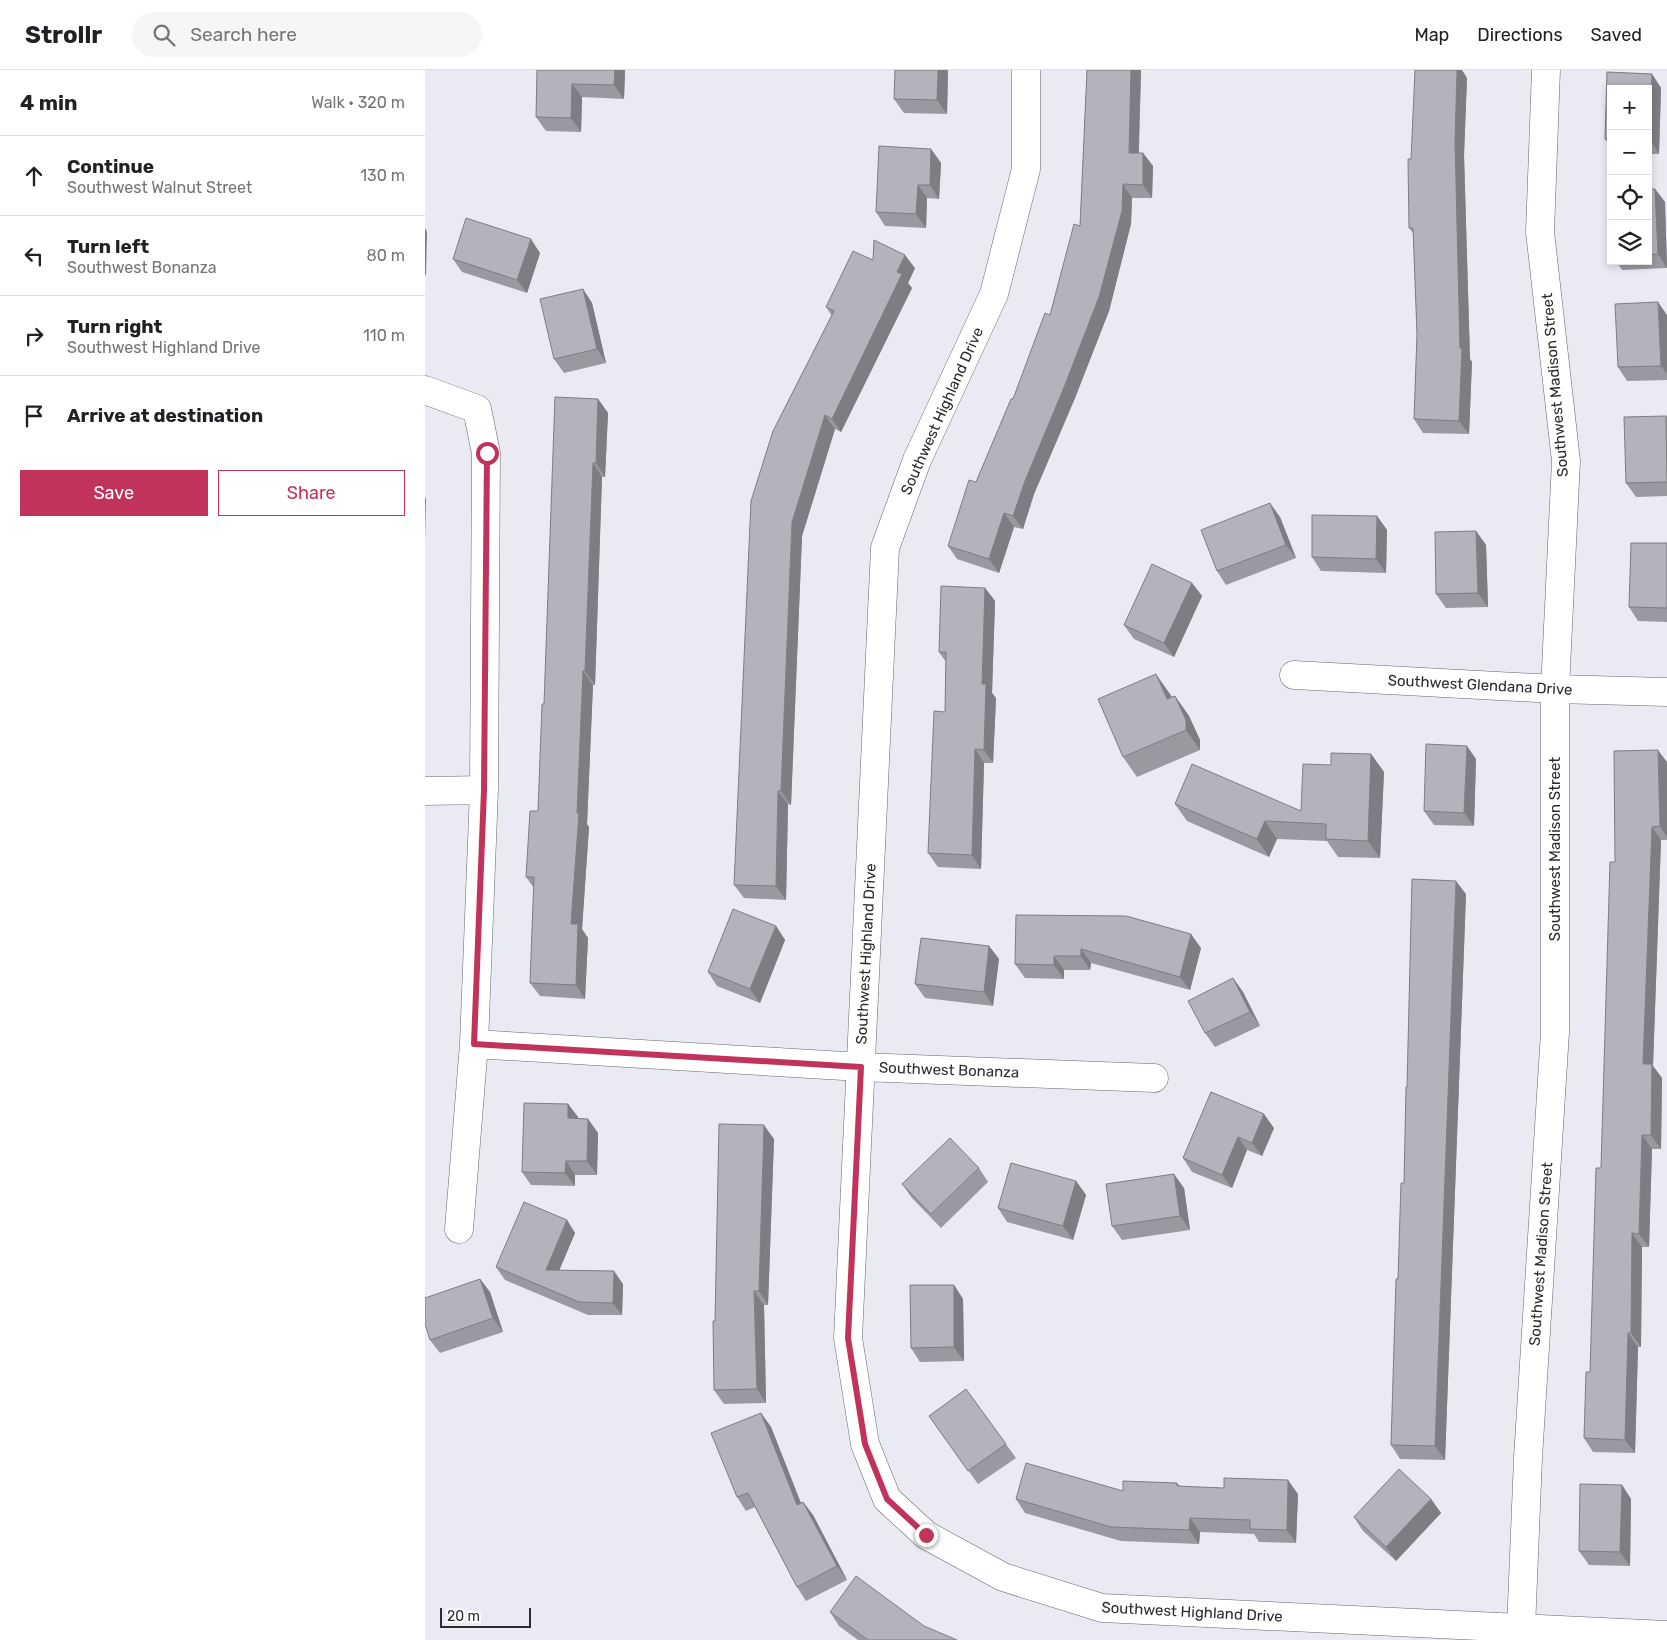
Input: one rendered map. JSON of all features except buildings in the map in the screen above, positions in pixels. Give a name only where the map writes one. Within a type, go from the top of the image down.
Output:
[{"type":"street","name":"Southwest Highland Drive","points":[[1026,70],[1026,169],[994,294],[917,460],[885,548],[848,1338],[865,1444],[887,1499],[926,1535],[1003,1577],[1102,1608],[1667,1635]]},
{"type":"street","name":"Southwest Madison Street","points":[[1521,1629],[1528,1458],[1555,1032],[1555,689],[1566,461],[1540,232],[1546,70]]},
{"type":"street","points":[[425,390],[477,408],[487,453],[484,790],[474,1044],[459,1228]]},
{"type":"street","name":"Southwest Glendana Drive","points":[[1294,675],[1555,689],[1667,692]]},
{"type":"street","points":[[425,791],[484,790]]},
{"type":"street","name":"Southwest Bonanza","points":[[474,1044],[861,1067],[1154,1078]]},
{"type":"route","points":[[487,453],[484,790],[474,1044],[861,1067],[848,1338],[865,1444],[887,1499],[926,1535]]}]
